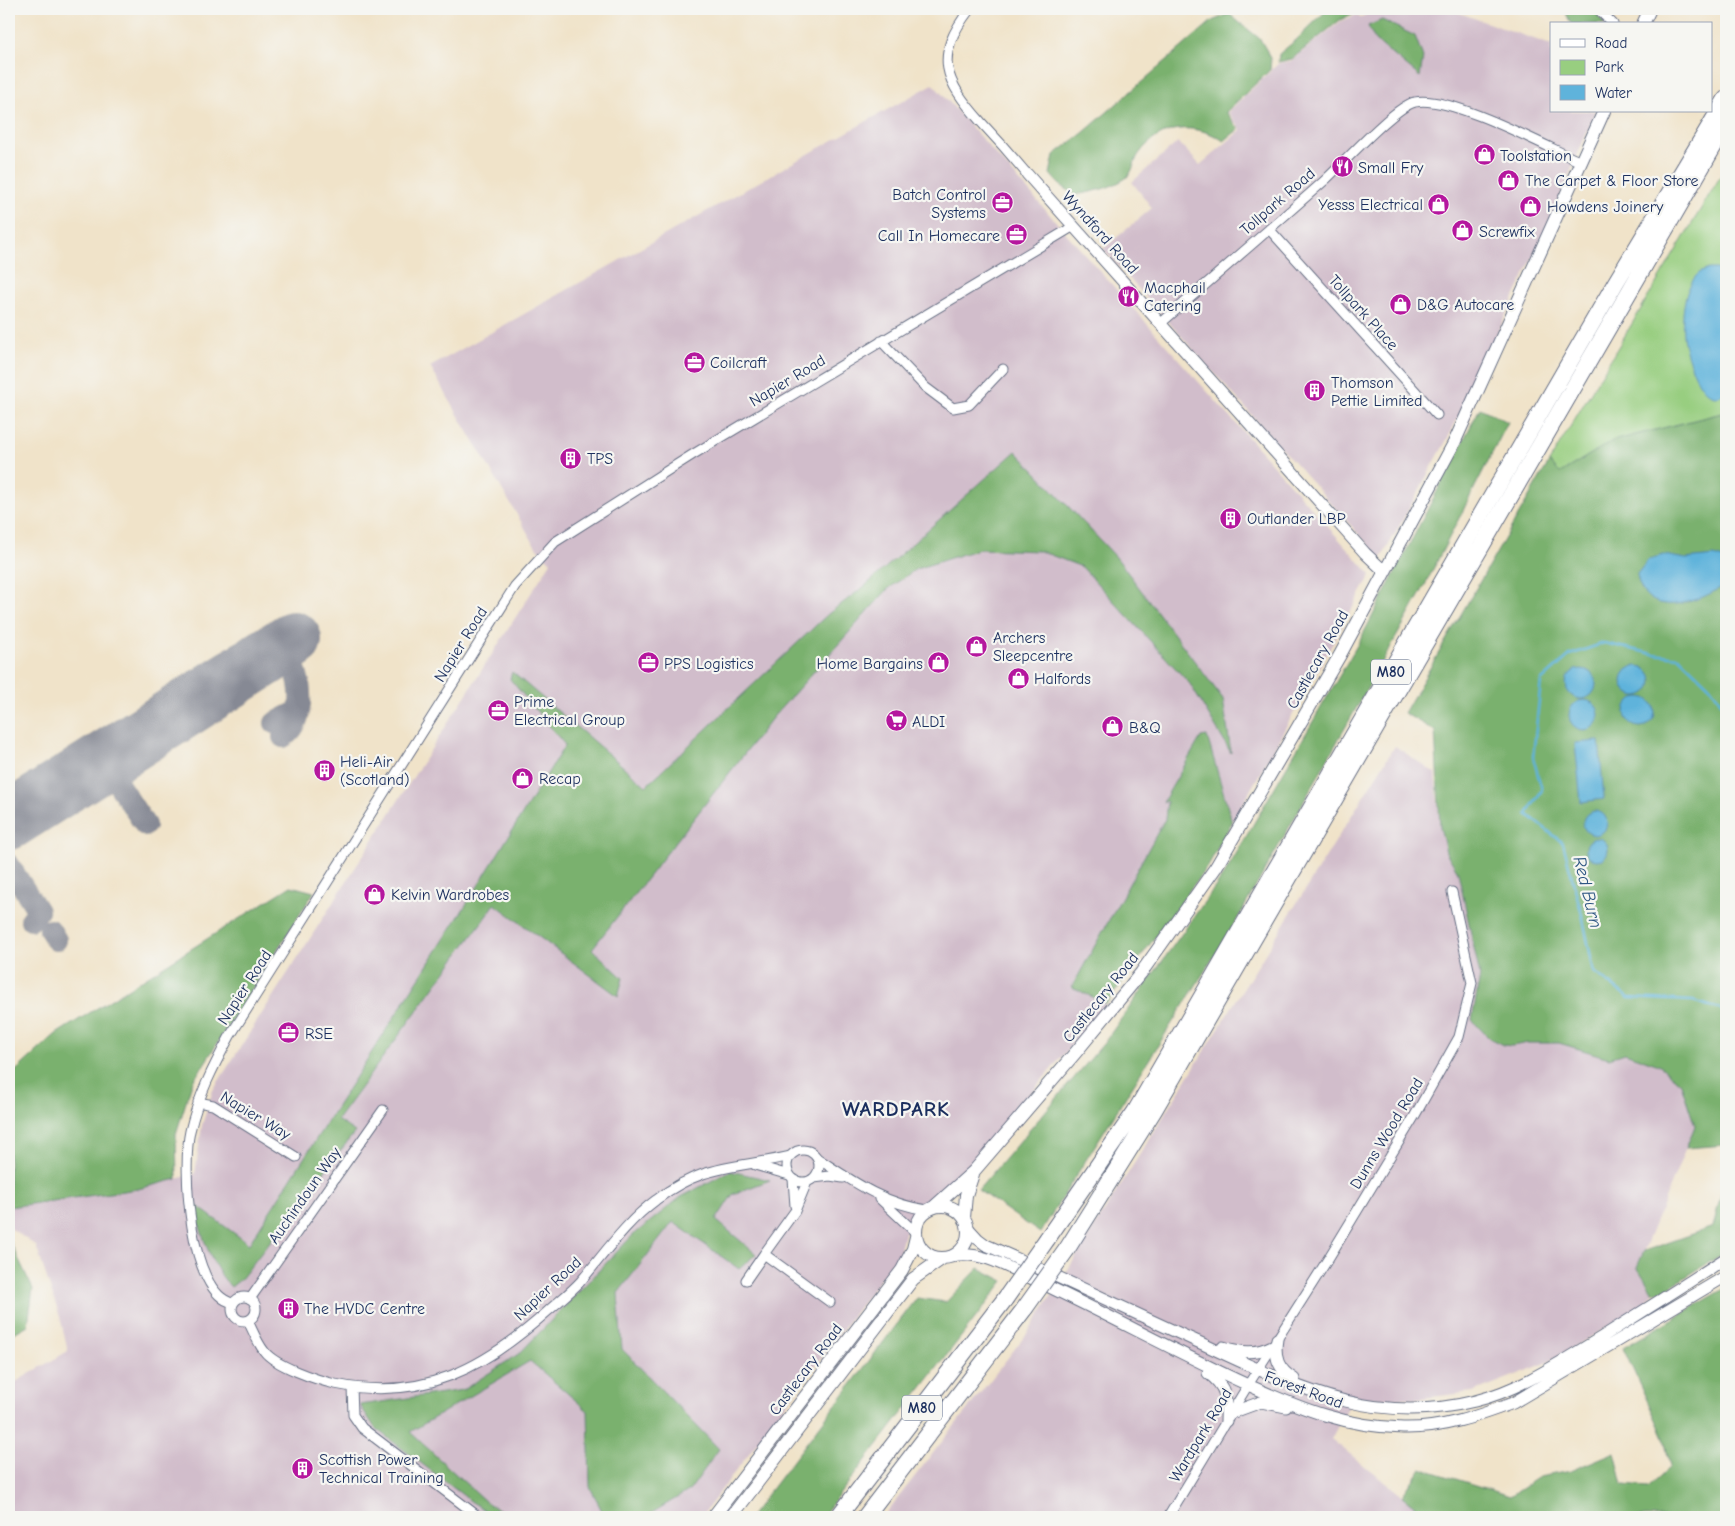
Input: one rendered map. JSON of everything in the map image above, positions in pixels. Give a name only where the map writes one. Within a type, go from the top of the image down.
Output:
[{"type":"highway","name":"M80","points":[[838,1517],[1006,1298],[1134,1112],[1616,282],[1726,99]]},
{"type":"highway","name":"M80","points":[[864,1517],[1067,1249],[1154,1110],[1726,125]]},
{"type":"main road","points":[[1644,22],[1650,9]]},
{"type":"main road","name":"Castlecary Road","points":[[931,1208],[974,1171],[1141,973],[1175,926],[1238,830],[1340,655],[1454,443],[1604,112]]},
{"type":"main road","name":"Castlecary Road","points":[[966,1222],[966,1195],[974,1171]]},
{"type":"main road","points":[[949,1206],[959,1212],[966,1222],[965,1243],[948,1257],[927,1254],[920,1247],[916,1235],[919,1218],[931,1208],[949,1206]]},
{"type":"main road","name":"Castlecary Road","points":[[713,1517],[902,1270],[913,1249],[916,1235]]},
{"type":"main road","name":"Castlecary Road","points":[[731,1517],[913,1279],[948,1257]]},
{"type":"street","name":"Wyndford Road","points":[[970,9],[956,28],[948,51],[947,70],[958,96],[1365,553],[1384,571]]},
{"type":"street","points":[[1598,9],[1611,22]]},
{"type":"street","name":"Tollpark Road","points":[[1161,324],[1269,229],[1392,116],[1414,102],[1426,102],[1460,108],[1581,162]]},
{"type":"street","name":"Napier Road","points":[[790,1156],[710,1170],[677,1186],[655,1200],[620,1234],[580,1282],[533,1324],[464,1372],[423,1385],[387,1389],[352,1387],[324,1381],[297,1372],[265,1353],[248,1321],[241,1321],[234,1317],[233,1303],[223,1300],[213,1288],[204,1272],[192,1229],[187,1190],[190,1134],[198,1102],[230,1036],[515,586],[555,542],[692,455],[1074,226]]},
{"type":"street","name":"Tollpark Place","points":[[1269,229],[1437,415]]},
{"type":"street","points":[[881,341],[925,387],[952,408],[969,406],[1003,369]]},
{"type":"street","name":"Dunns Wood Road","points":[[1258,1369],[1414,1117],[1459,1037],[1472,983],[1452,892]]},
{"type":"street","name":"Napier Way","points":[[198,1102],[213,1105],[296,1157]]},
{"type":"street","name":"Auchindoun Way","points":[[250,1298],[383,1110]]},
{"type":"street","points":[[795,1211],[791,1177],[787,1167],[790,1156],[798,1150],[811,1152],[846,1178],[874,1194],[903,1206],[931,1208]]},
{"type":"street","points":[[746,1280],[795,1211],[819,1168],[817,1158]]},
{"type":"street","name":"Napier Road","points":[[740,1164],[759,1165],[791,1177]]},
{"type":"street","points":[[791,1177],[811,1180],[830,1176],[846,1178]]},
{"type":"street","points":[[874,1194],[902,1217],[916,1235]]},
{"type":"street","name":"Forest Road","points":[[966,1222],[978,1239],[986,1245],[1233,1358],[1324,1396],[1350,1404],[1388,1410],[1432,1408],[1476,1401],[1520,1384],[1561,1362],[1726,1258]]},
{"type":"street","points":[[764,1254],[830,1302]]},
{"type":"street","name":"Forest Road","points":[[948,1257],[970,1254],[989,1260],[1080,1301],[1182,1354],[1248,1385],[1322,1416],[1362,1425],[1405,1428],[1445,1424],[1476,1417],[1514,1403],[1556,1380],[1726,1276]]},
{"type":"street","points":[[233,1303],[239,1298],[250,1298],[255,1304],[256,1312],[248,1321]]},
{"type":"street","points":[[1192,1339],[1249,1353],[1261,1352],[1274,1343]]},
{"type":"street","points":[[1274,1343],[1275,1358],[1285,1374],[1324,1396]]},
{"type":"street","points":[[1182,1354],[1218,1380],[1226,1393],[1228,1417],[1261,1402],[1322,1416]]},
{"type":"street","points":[[1233,1358],[1244,1371],[1248,1385]]},
{"type":"street","points":[[1258,1369],[1262,1381],[1282,1399]]},
{"type":"street","name":"Wardpark Road","points":[[1168,1517],[1258,1369]]},
{"type":"street","points":[[352,1387],[353,1415],[362,1428],[479,1517]]},
{"type":"shaded area","points":[[1375,9],[1448,9],[1550,45],[1550,112],[1596,112],[1547,227],[1450,434],[1381,559],[1103,249],[1152,208],[1132,182],[1178,142],[1200,165],[1241,130],[1228,112],[1279,63],[1291,61],[1341,21],[1356,15],[1361,18]]},
{"type":"shaded area","points":[[933,84],[1371,575],[1209,864],[1106,1004],[969,1167],[931,1197],[904,1234],[899,1254],[701,1517],[16,1517],[9,1510],[9,1386],[68,1351],[60,1317],[36,1246],[9,1227],[9,1207],[138,1189],[195,1174],[202,1125],[213,1090],[551,562],[536,547],[430,367]]},
{"type":"shaded area","points":[[1395,746],[1435,773],[1440,827],[1446,852],[1458,872],[1480,976],[1472,1020],[1489,1038],[1512,1046],[1528,1043],[1559,1043],[1609,1058],[1625,1053],[1659,1065],[1681,1084],[1695,1126],[1637,1267],[1653,1292],[1642,1307],[1546,1363],[1473,1392],[1422,1398],[1353,1398],[1331,1439],[1429,1517],[883,1517],[1032,1327]]},
{"type":"green space","points":[[1328,9],[1363,9],[1340,20],[1292,59],[1278,62],[1279,54]]},
{"type":"green space","points":[[1564,9],[1592,9],[1603,22],[1570,22]]},
{"type":"green space","points":[[1229,14],[1260,39],[1271,58],[1270,70],[1226,112],[1239,129],[1224,141],[1202,131],[1190,129],[1168,132],[1148,144],[1139,154],[1128,176],[1115,184],[1075,195],[1059,184],[1050,174],[1054,155],[1083,133],[1212,21]]},
{"type":"green space","points":[[1382,20],[1415,36],[1423,57],[1420,77],[1375,40],[1368,26]]},
{"type":"green space","points":[[1726,167],[1726,280],[1717,269],[1726,412],[1613,441],[1560,473],[1549,462]]},
{"type":"green space","points":[[1480,408],[1508,422],[1421,593],[1237,920],[1040,1233],[978,1190],[1104,1043],[1225,873],[1359,642]]},
{"type":"green space","points":[[1726,412],[1726,1145],[1686,1148],[1695,1126],[1681,1084],[1659,1065],[1625,1053],[1609,1058],[1559,1043],[1503,1045],[1489,1038],[1472,1020],[1480,976],[1458,872],[1446,852],[1440,827],[1435,731],[1404,713],[1549,462],[1560,473],[1612,441]]},
{"type":"green space","points":[[1016,451],[1116,557],[1223,699],[1231,753],[1190,684],[1082,567],[1040,551],[979,549],[916,569],[888,589],[773,717],[592,949],[623,978],[618,996],[495,904],[337,1120],[355,1132],[241,1279],[231,1287],[223,1278],[212,1258],[203,1237],[193,1203],[249,1244],[473,894],[565,745],[510,679],[512,672],[646,786],[828,614],[865,586]]},
{"type":"green space","points":[[1207,736],[1232,822],[1209,864],[1106,1004],[1072,987],[1165,819],[1167,801],[1163,802],[1201,737]]},
{"type":"green space","points":[[291,886],[314,892],[192,1083],[176,1134],[177,1179],[138,1189],[9,1207],[9,1077],[56,1034]]},
{"type":"green space","points":[[730,1171],[770,1180],[733,1194],[716,1220],[756,1254],[739,1269],[673,1222],[618,1293],[622,1349],[719,1449],[690,1490],[645,1517],[605,1517],[590,1487],[588,1411],[530,1361],[410,1432],[487,1503],[514,1517],[496,1517],[472,1502],[375,1428],[360,1405],[463,1390],[520,1353],[632,1236],[681,1197]]},
{"type":"green space","points":[[1726,1174],[1726,1252],[1663,1291],[1653,1292],[1637,1267],[1644,1251],[1713,1227]]},
{"type":"green space","points":[[9,1239],[33,1289],[28,1325],[9,1336]]},
{"type":"green space","points":[[979,1268],[1004,1281],[822,1517],[750,1517],[917,1298],[946,1302]]},
{"type":"green space","points":[[1726,1288],[1726,1517],[1429,1517],[1402,1496],[1421,1468],[1510,1496],[1539,1477],[1570,1471],[1615,1452],[1623,1485],[1648,1487],[1670,1467],[1664,1437],[1623,1348]]},
{"type":"water","points":[[1709,269],[1717,269],[1726,280],[1726,391],[1718,396],[1710,394],[1696,378],[1687,354],[1683,335],[1683,312],[1688,289],[1697,275]]},
{"type":"water","points":[[1664,555],[1686,559],[1714,556],[1726,560],[1726,584],[1715,591],[1688,602],[1661,603],[1650,598],[1642,589],[1637,574],[1649,559]]},
{"type":"water","points":[[1637,666],[1647,671],[1652,681],[1647,691],[1637,696],[1627,691],[1622,681],[1627,671]]},
{"type":"water","points":[[1581,669],[1591,674],[1596,684],[1591,694],[1581,699],[1571,694],[1566,684],[1571,674]]},
{"type":"water","points":[[1640,697],[1650,702],[1655,712],[1650,722],[1640,727],[1630,722],[1625,712],[1630,702]]},
{"type":"water","points":[[1584,700],[1594,705],[1599,715],[1594,725],[1584,730],[1574,725],[1569,715],[1574,705]]},
{"type":"water","points":[[1599,741],[1604,799],[1581,802],[1575,743]]},
{"type":"water","points":[[1595,811],[1603,815],[1607,823],[1603,831],[1595,835],[1587,831],[1583,823],[1587,815]]},
{"type":"water","points":[[1593,838],[1601,838],[1608,845],[1608,853],[1601,860],[1593,860],[1586,853],[1586,845]]},
{"type":"waterway","name":"Red Burn","points":[[1726,710],[1712,689],[1679,657],[1653,654],[1604,643],[1570,655],[1541,681],[1533,757],[1542,790],[1527,814],[1563,843],[1583,919],[1594,972],[1629,998],[1693,1001],[1726,1011]]},
{"type":"taxiway","points":[[282,647],[293,664],[300,693],[300,704],[295,723],[283,737]]},
{"type":"taxiway","points":[[275,723],[298,711]]},
{"type":"taxiway","points":[[103,761],[145,825]]},
{"type":"taxiway","points":[[9,865],[38,911],[31,920]]},
{"type":"taxiway","points":[[50,930],[56,940]]},
{"type":"runway","points":[[9,821],[293,640]]},
{"type":"place","name":"Toolstation","points":[[1484,155]]},
{"type":"place","name":"Small Fry","points":[[1342,167]]},
{"type":"place","name":"The Carpet & Floor Store","points":[[1509,180]]},
{"type":"place","name":"Batch Control Systems","points":[[1002,203]]},
{"type":"place","name":"Yesss Electrical","points":[[1439,204]]},
{"type":"place","name":"Howdens Joinery","points":[[1531,206]]},
{"type":"place","name":"Screwfix","points":[[1463,231]]},
{"type":"place","name":"Call In Homecare","points":[[1016,235]]},
{"type":"place","name":"Macphail Catering","points":[[1128,296]]},
{"type":"place","name":"D&G Autocare","points":[[1401,304]]},
{"type":"place","name":"Coilcraft","points":[[694,362]]},
{"type":"place","name":"Thomson Pettie Limited","points":[[1315,391]]},
{"type":"place","name":"TPS","points":[[571,458]]},
{"type":"place","name":"Outlander LBP","points":[[1231,518]]},
{"type":"place","name":"Archers Sleepcentre","points":[[977,646]]},
{"type":"place","name":"PPS Logistics","points":[[648,663]]},
{"type":"place","name":"Home Bargains","points":[[939,663]]},
{"type":"place","name":"Halfords","points":[[1018,678]]},
{"type":"place","name":"Prime Electrical Group","points":[[498,710]]},
{"type":"place","name":"ALDI","points":[[896,721]]},
{"type":"place","name":"B&Q","points":[[1113,727]]},
{"type":"place","name":"Heli-Air (Scotland)","points":[[324,770]]},
{"type":"place","name":"Recap","points":[[523,778]]},
{"type":"place","name":"Kelvin Wardrobes","points":[[375,894]]},
{"type":"place","name":"RSE","points":[[289,1033]]},
{"type":"place","name":"The HVDC Centre","points":[[288,1308]]},
{"type":"place","name":"Scottish Power Technical Training","points":[[303,1468]]},
{"type":"district","name":"WARDPARK","points":[[896,1109]]}]
